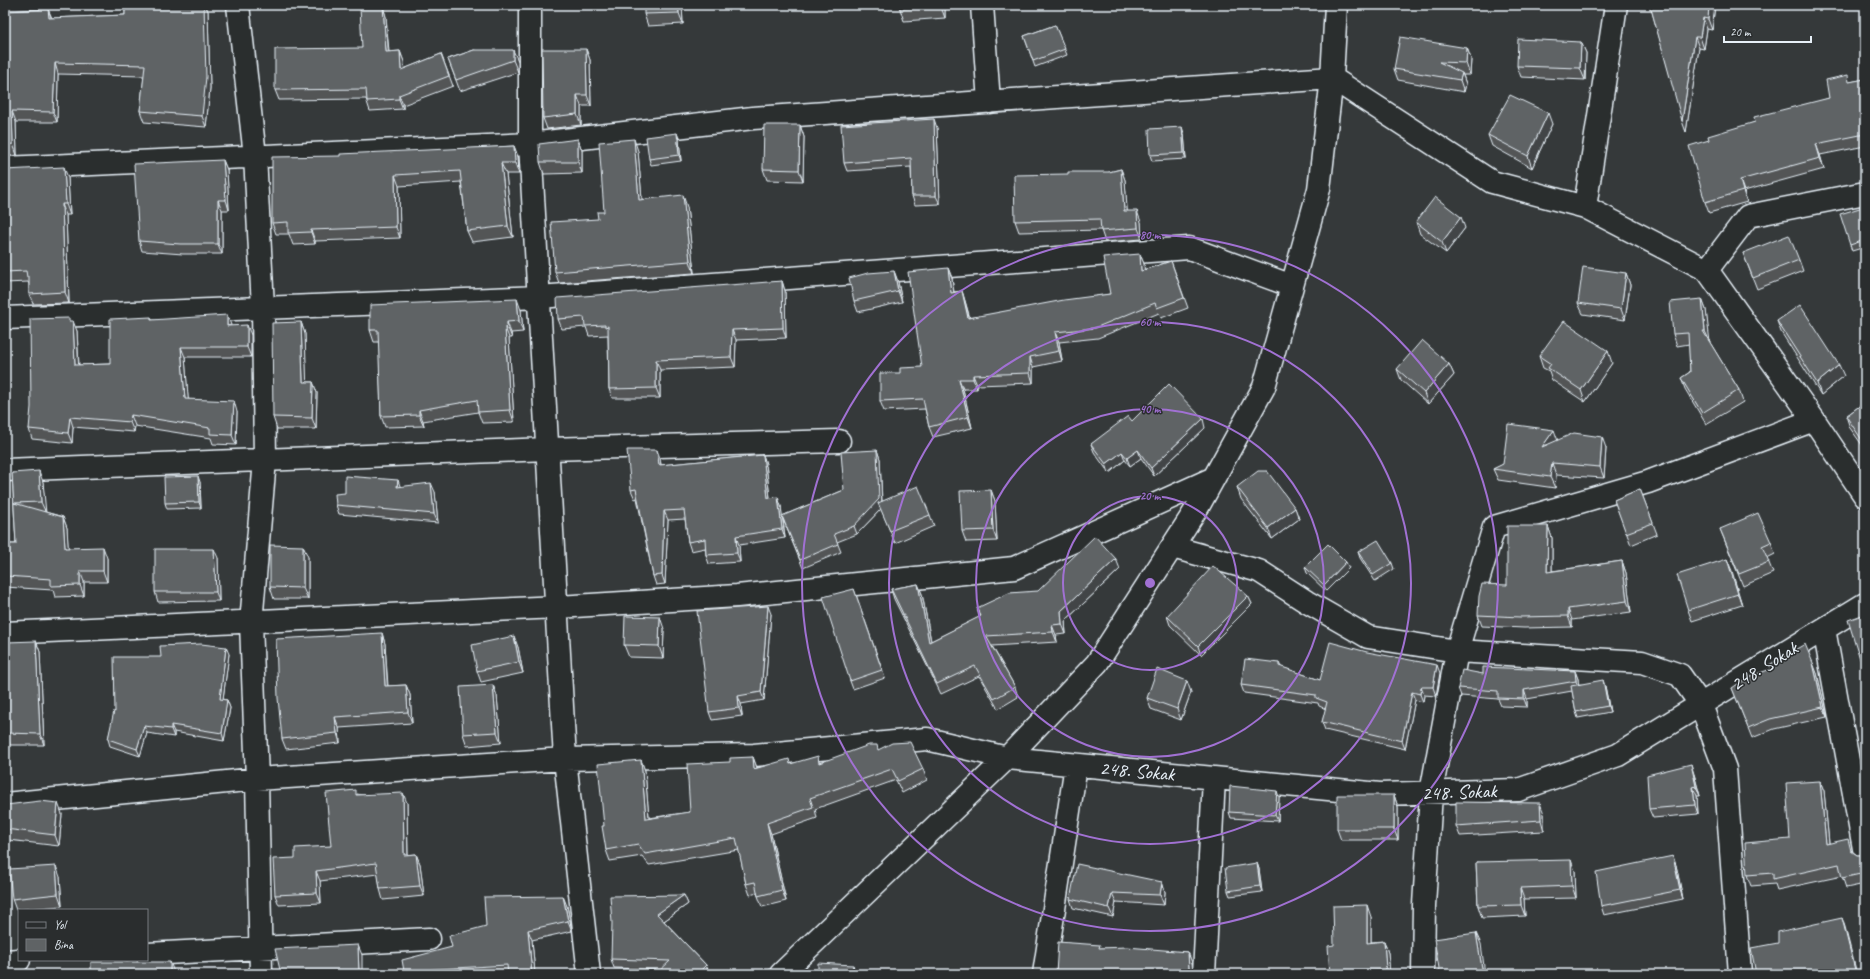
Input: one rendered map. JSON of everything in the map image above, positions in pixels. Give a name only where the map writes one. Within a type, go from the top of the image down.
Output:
[{"type":"street","points":[[238,5],[255,156],[263,307],[265,460],[250,623],[257,779],[261,974]]},
{"type":"street","points":[[530,5],[530,144],[558,607],[565,759],[589,974]]},
{"type":"street","points":[[982,5],[989,102]]},
{"type":"street","points":[[781,974],[1007,758],[1097,663],[1172,547],[1214,478],[1264,387],[1319,189],[1332,78],[1336,5]]},
{"type":"street","points":[[1585,207],[1616,5]]},
{"type":"street","points":[[5,168],[530,144],[753,118],[1332,78],[1492,182],[1585,207],[1707,270],[1814,420],[1865,496]]},
{"type":"street","points":[[1707,270],[1748,216],[1865,193]]},
{"type":"street","points":[[5,318],[539,297],[1189,248],[1292,286]]},
{"type":"street","points":[[1423,974],[1424,905],[1431,792],[1457,651],[1494,527],[1648,482],[1814,420]]},
{"type":"street","points":[[5,470],[548,449],[840,441]]},
{"type":"street","points":[[5,633],[250,623],[737,596],[1014,568],[1214,478]]},
{"type":"street","points":[[1172,547],[1259,571],[1306,602],[1368,637],[1457,651],[1642,662],[1680,675],[1701,705],[1725,769],[1740,974]]},
{"type":"street","name":"248. Sokak","points":[[5,804],[257,779],[565,759],[754,756],[928,739],[1007,758],[1380,794],[1518,790],[1618,756],[1865,604]]},
{"type":"street","points":[[1824,629],[1862,825],[1865,854]]},
{"type":"street","points":[[1044,974],[1076,765]]},
{"type":"street","points":[[1204,974],[1214,778]]},
{"type":"street","points":[[148,954],[429,939]]},
{"type":"street","points":[[5,961],[18,960]]},
{"type":"building","points":[[125,5],[204,5],[206,77],[202,116],[140,111],[145,65],[55,63],[53,112],[12,111],[13,144],[5,145],[5,11],[48,9],[49,18],[125,15]]},
{"type":"building","points":[[644,5],[678,5],[679,13],[644,14]]},
{"type":"building","points":[[899,5],[941,5],[941,7],[900,9]]},
{"type":"building","points":[[1650,5],[1709,5],[1708,19],[1703,18],[1700,37],[1695,37],[1682,121]]},
{"type":"building","points":[[383,6],[386,52],[400,51],[401,70],[441,54],[449,76],[399,95],[399,99],[367,101],[366,89],[275,90],[275,49],[362,48],[360,7]]},
{"type":"building","points":[[1055,25],[1065,49],[1033,61],[1024,36]]},
{"type":"building","points":[[1400,37],[1467,48],[1466,63],[1439,62],[1462,73],[1460,80],[1394,69]]},
{"type":"building","points":[[1518,39],[1581,42],[1580,68],[1517,66]]},
{"type":"building","points":[[542,49],[586,49],[587,95],[577,95],[577,114],[543,118]]},
{"type":"building","points":[[474,50],[513,50],[513,60],[456,80],[448,59]]},
{"type":"building","points":[[1848,75],[1849,82],[1865,79],[1865,134],[1816,144],[1820,158],[1740,180],[1743,191],[1705,202],[1689,146],[1709,140],[1708,136],[1755,122],[1754,117],[1829,98],[1826,80]]},
{"type":"building","points":[[1510,95],[1548,113],[1528,156],[1488,135]]},
{"type":"building","points":[[934,119],[936,196],[912,196],[911,158],[844,163],[841,125]]},
{"type":"building","points":[[764,125],[800,125],[799,170],[763,169]]},
{"type":"building","points":[[1182,127],[1184,153],[1150,155],[1149,129]]},
{"type":"building","points":[[677,133],[679,155],[649,159],[646,137]]},
{"type":"building","points":[[578,139],[578,162],[540,162],[539,144]]},
{"type":"building","points":[[634,139],[639,200],[683,195],[690,261],[555,272],[551,222],[598,219],[597,212],[604,212],[599,142]]},
{"type":"building","points":[[514,146],[515,163],[501,163],[508,226],[467,231],[460,171],[395,175],[396,227],[311,230],[311,232],[288,233],[288,222],[272,223],[272,157],[340,156],[340,154]]},
{"type":"building","points":[[223,160],[226,200],[218,200],[218,244],[180,244],[139,241],[134,164]]},
{"type":"building","points":[[64,167],[66,204],[62,204],[65,292],[29,294],[29,277],[27,277],[26,271],[5,272],[5,170]]},
{"type":"building","points":[[1121,169],[1124,211],[1137,211],[1138,228],[1101,231],[1100,219],[1015,221],[1014,175],[1068,174],[1068,172],[1109,172]]},
{"type":"building","points":[[1435,197],[1461,217],[1442,242],[1416,222]]},
{"type":"building","points":[[1863,207],[1865,212],[1865,240],[1850,245],[1840,214]]},
{"type":"building","points":[[1789,235],[1799,260],[1753,278],[1743,253]]},
{"type":"building","points":[[1140,254],[1141,271],[1171,261],[1184,298],[1157,308],[1155,303],[1095,328],[1055,332],[1059,351],[1030,357],[1030,373],[973,375],[973,379],[959,379],[968,417],[929,427],[923,399],[880,401],[880,373],[900,373],[900,368],[922,367],[908,272],[948,268],[951,293],[962,291],[968,318],[1064,300],[1110,294],[1103,257]]},
{"type":"building","points":[[1583,267],[1626,273],[1621,309],[1578,303]]},
{"type":"building","points":[[894,271],[898,291],[854,301],[849,278],[868,273]]},
{"type":"building","points":[[782,281],[783,328],[732,330],[731,357],[656,360],[656,388],[609,389],[608,326],[585,326],[584,317],[558,319],[557,298]]},
{"type":"building","points":[[517,299],[519,321],[507,322],[507,326],[505,327],[510,410],[478,412],[477,400],[419,410],[419,415],[381,416],[378,330],[370,330],[370,305]]},
{"type":"building","points":[[1702,299],[1705,331],[1703,331],[1739,390],[1702,413],[1681,378],[1690,372],[1688,333],[1673,334],[1670,302]]},
{"type":"building","points":[[1800,305],[1839,365],[1817,383],[1777,321]]},
{"type":"building","points":[[227,315],[227,326],[247,325],[247,347],[181,347],[185,399],[234,401],[232,435],[210,434],[210,428],[131,415],[130,422],[70,417],[68,433],[29,429],[31,407],[30,319],[69,318],[69,321],[73,321],[75,365],[110,364],[110,319],[151,317],[151,320]]},
{"type":"building","points":[[1564,321],[1608,351],[1581,390],[1548,368],[1551,364],[1539,356]]},
{"type":"building","points":[[301,322],[303,382],[313,382],[312,418],[273,417],[272,323]]},
{"type":"building","points":[[1422,340],[1449,364],[1424,393],[1397,369]]},
{"type":"building","points":[[1169,384],[1203,419],[1151,468],[1138,450],[1127,458],[1122,452],[1106,464],[1091,444],[1128,416],[1132,421]]},
{"type":"building","points":[[1865,402],[1865,438],[1862,440],[1846,416]]},
{"type":"building","points":[[1508,424],[1554,430],[1542,447],[1574,433],[1602,437],[1600,467],[1552,463],[1550,477],[1493,469],[1503,464]]},
{"type":"building","points":[[627,450],[657,450],[659,465],[763,455],[768,498],[778,497],[782,529],[736,536],[737,553],[706,555],[705,539],[688,542],[684,510],[664,511],[662,575],[653,576],[636,489],[631,490]]},
{"type":"building","points":[[877,450],[879,499],[854,526],[834,534],[838,544],[800,560],[782,516],[844,490],[841,452]]},
{"type":"building","points":[[39,471],[41,502],[14,503],[63,517],[65,548],[103,547],[103,571],[80,571],[80,585],[51,586],[51,579],[5,576],[5,544],[16,544],[12,473]]},
{"type":"building","points":[[1258,471],[1267,471],[1295,508],[1268,528],[1237,487]]},
{"type":"building","points":[[198,476],[199,502],[165,503],[164,477]]},
{"type":"building","points":[[345,476],[398,480],[397,487],[431,483],[434,514],[336,505],[335,494],[345,493]]},
{"type":"building","points":[[918,486],[930,515],[890,531],[878,503]]},
{"type":"building","points":[[1640,489],[1653,523],[1626,533],[1614,500]]},
{"type":"building","points":[[991,490],[993,530],[962,531],[960,491]]},
{"type":"building","points":[[1758,513],[1771,542],[1762,546],[1769,562],[1739,574],[1720,529]]},
{"type":"building","points":[[1507,526],[1548,526],[1547,572],[1622,561],[1627,601],[1568,609],[1568,616],[1520,617],[1478,615],[1479,596],[1482,584],[1507,585]]},
{"type":"building","points":[[1095,536],[1116,559],[1061,611],[1062,624],[1052,625],[1053,632],[986,636],[1015,687],[994,699],[975,666],[937,684],[891,589],[918,584],[929,642],[981,616],[977,608],[1009,593],[1038,591]]},
{"type":"building","points":[[1378,540],[1392,563],[1373,575],[1358,552]]},
{"type":"building","points":[[1328,544],[1346,562],[1324,585],[1305,567]]},
{"type":"building","points":[[270,545],[303,546],[303,588],[270,587]]},
{"type":"building","points":[[155,549],[214,549],[216,592],[155,592]]},
{"type":"building","points":[[1727,559],[1738,594],[1688,610],[1677,575]]},
{"type":"building","points":[[1213,566],[1248,596],[1198,646],[1167,616]]},
{"type":"building","points":[[854,589],[882,670],[850,681],[823,597]]},
{"type":"building","points":[[768,606],[761,692],[738,696],[739,708],[709,712],[697,611]]},
{"type":"building","points":[[1865,614],[1865,675],[1848,620]]},
{"type":"building","points":[[625,616],[660,617],[659,646],[624,645]]},
{"type":"building","points":[[382,633],[385,686],[406,685],[408,712],[335,717],[337,733],[282,739],[278,698],[276,639]]},
{"type":"building","points":[[514,636],[519,662],[477,671],[472,645]]},
{"type":"building","points":[[36,641],[40,734],[6,733],[7,691],[9,691],[7,642]]},
{"type":"building","points":[[1330,642],[1367,652],[1437,665],[1433,687],[1421,687],[1420,694],[1412,692],[1402,741],[1322,722],[1327,702],[1316,698],[1316,695],[1241,685],[1245,659],[1279,663],[1279,666],[1320,680]]},
{"type":"building","points":[[201,644],[226,647],[220,699],[227,700],[222,733],[171,725],[171,729],[144,726],[137,749],[108,739],[114,711],[115,712],[114,657],[161,657],[160,646]]},
{"type":"building","points":[[1805,644],[1813,663],[1823,707],[1770,719],[1748,728],[1732,688],[1748,677],[1771,669],[1769,665]]},
{"type":"building","points":[[1483,667],[1575,671],[1576,681],[1524,690],[1524,699],[1498,698],[1498,691],[1458,688],[1462,670],[1483,674]]},
{"type":"building","points":[[1157,669],[1187,681],[1177,709],[1147,698]]},
{"type":"building","points":[[1603,680],[1608,706],[1576,712],[1571,686]]},
{"type":"building","points":[[493,685],[497,732],[463,734],[460,687]]},
{"type":"building","points":[[910,742],[923,769],[898,781],[892,769],[810,798],[813,807],[767,823],[782,890],[758,896],[755,882],[746,884],[736,838],[645,854],[638,844],[606,850],[602,826],[604,826],[598,764],[641,760],[646,819],[690,812],[687,764],[730,762],[730,758],[753,757],[754,769],[789,759],[790,764],[818,756],[819,763],[869,745],[877,745],[878,750],[892,743]]},
{"type":"building","points":[[1691,764],[1696,786],[1693,787],[1695,805],[1649,809],[1647,775]]},
{"type":"building","points":[[1820,781],[1826,844],[1848,839],[1851,851],[1857,855],[1865,855],[1865,873],[1842,878],[1839,864],[1773,879],[1773,873],[1747,875],[1745,843],[1790,839],[1786,783]]},
{"type":"building","points":[[1230,786],[1277,791],[1275,815],[1229,812]]},
{"type":"building","points":[[356,790],[356,795],[403,793],[404,855],[416,854],[420,886],[380,889],[376,863],[316,871],[317,893],[275,895],[273,859],[295,858],[295,848],[331,846],[326,793]]},
{"type":"building","points":[[1337,795],[1394,795],[1394,829],[1337,829]]},
{"type":"building","points":[[40,801],[58,803],[55,835],[5,829],[6,805]]},
{"type":"building","points":[[1456,802],[1540,803],[1541,820],[1456,826]]},
{"type":"building","points":[[1673,856],[1680,890],[1601,906],[1596,872]]},
{"type":"building","points":[[1571,860],[1572,886],[1520,888],[1521,905],[1478,906],[1476,862]]},
{"type":"building","points":[[1257,863],[1260,886],[1228,891],[1225,868]]},
{"type":"building","points":[[1077,864],[1162,882],[1160,895],[1112,893],[1109,908],[1070,899]]},
{"type":"building","points":[[56,866],[58,894],[12,899],[9,869]]},
{"type":"building","points":[[684,895],[657,914],[706,965],[697,974],[656,974],[670,961],[611,959],[612,923],[610,896]]},
{"type":"building","points":[[563,896],[568,921],[528,930],[532,974],[508,974],[507,965],[404,971],[402,960],[452,947],[449,936],[486,926],[484,897]]},
{"type":"building","points":[[1367,905],[1367,943],[1384,941],[1386,970],[1330,974],[1328,946],[1334,945],[1333,906]]},
{"type":"building","points":[[1842,918],[1856,974],[1756,974],[1751,948],[1778,943],[1778,932]]},
{"type":"building","points":[[1476,933],[1483,974],[1440,974],[1434,939]]},
{"type":"building","points":[[1058,942],[1100,945],[1099,948],[1127,947],[1188,952],[1189,969],[1182,969],[1182,974],[1138,974],[1138,971],[1092,974],[1056,974]]},
{"type":"building","points":[[358,945],[359,974],[281,974],[275,949]]},
{"type":"building","points":[[91,962],[170,962],[170,974],[91,974]]},
{"type":"building","points":[[818,963],[853,965],[852,974],[796,974],[796,969],[818,970]]}]
